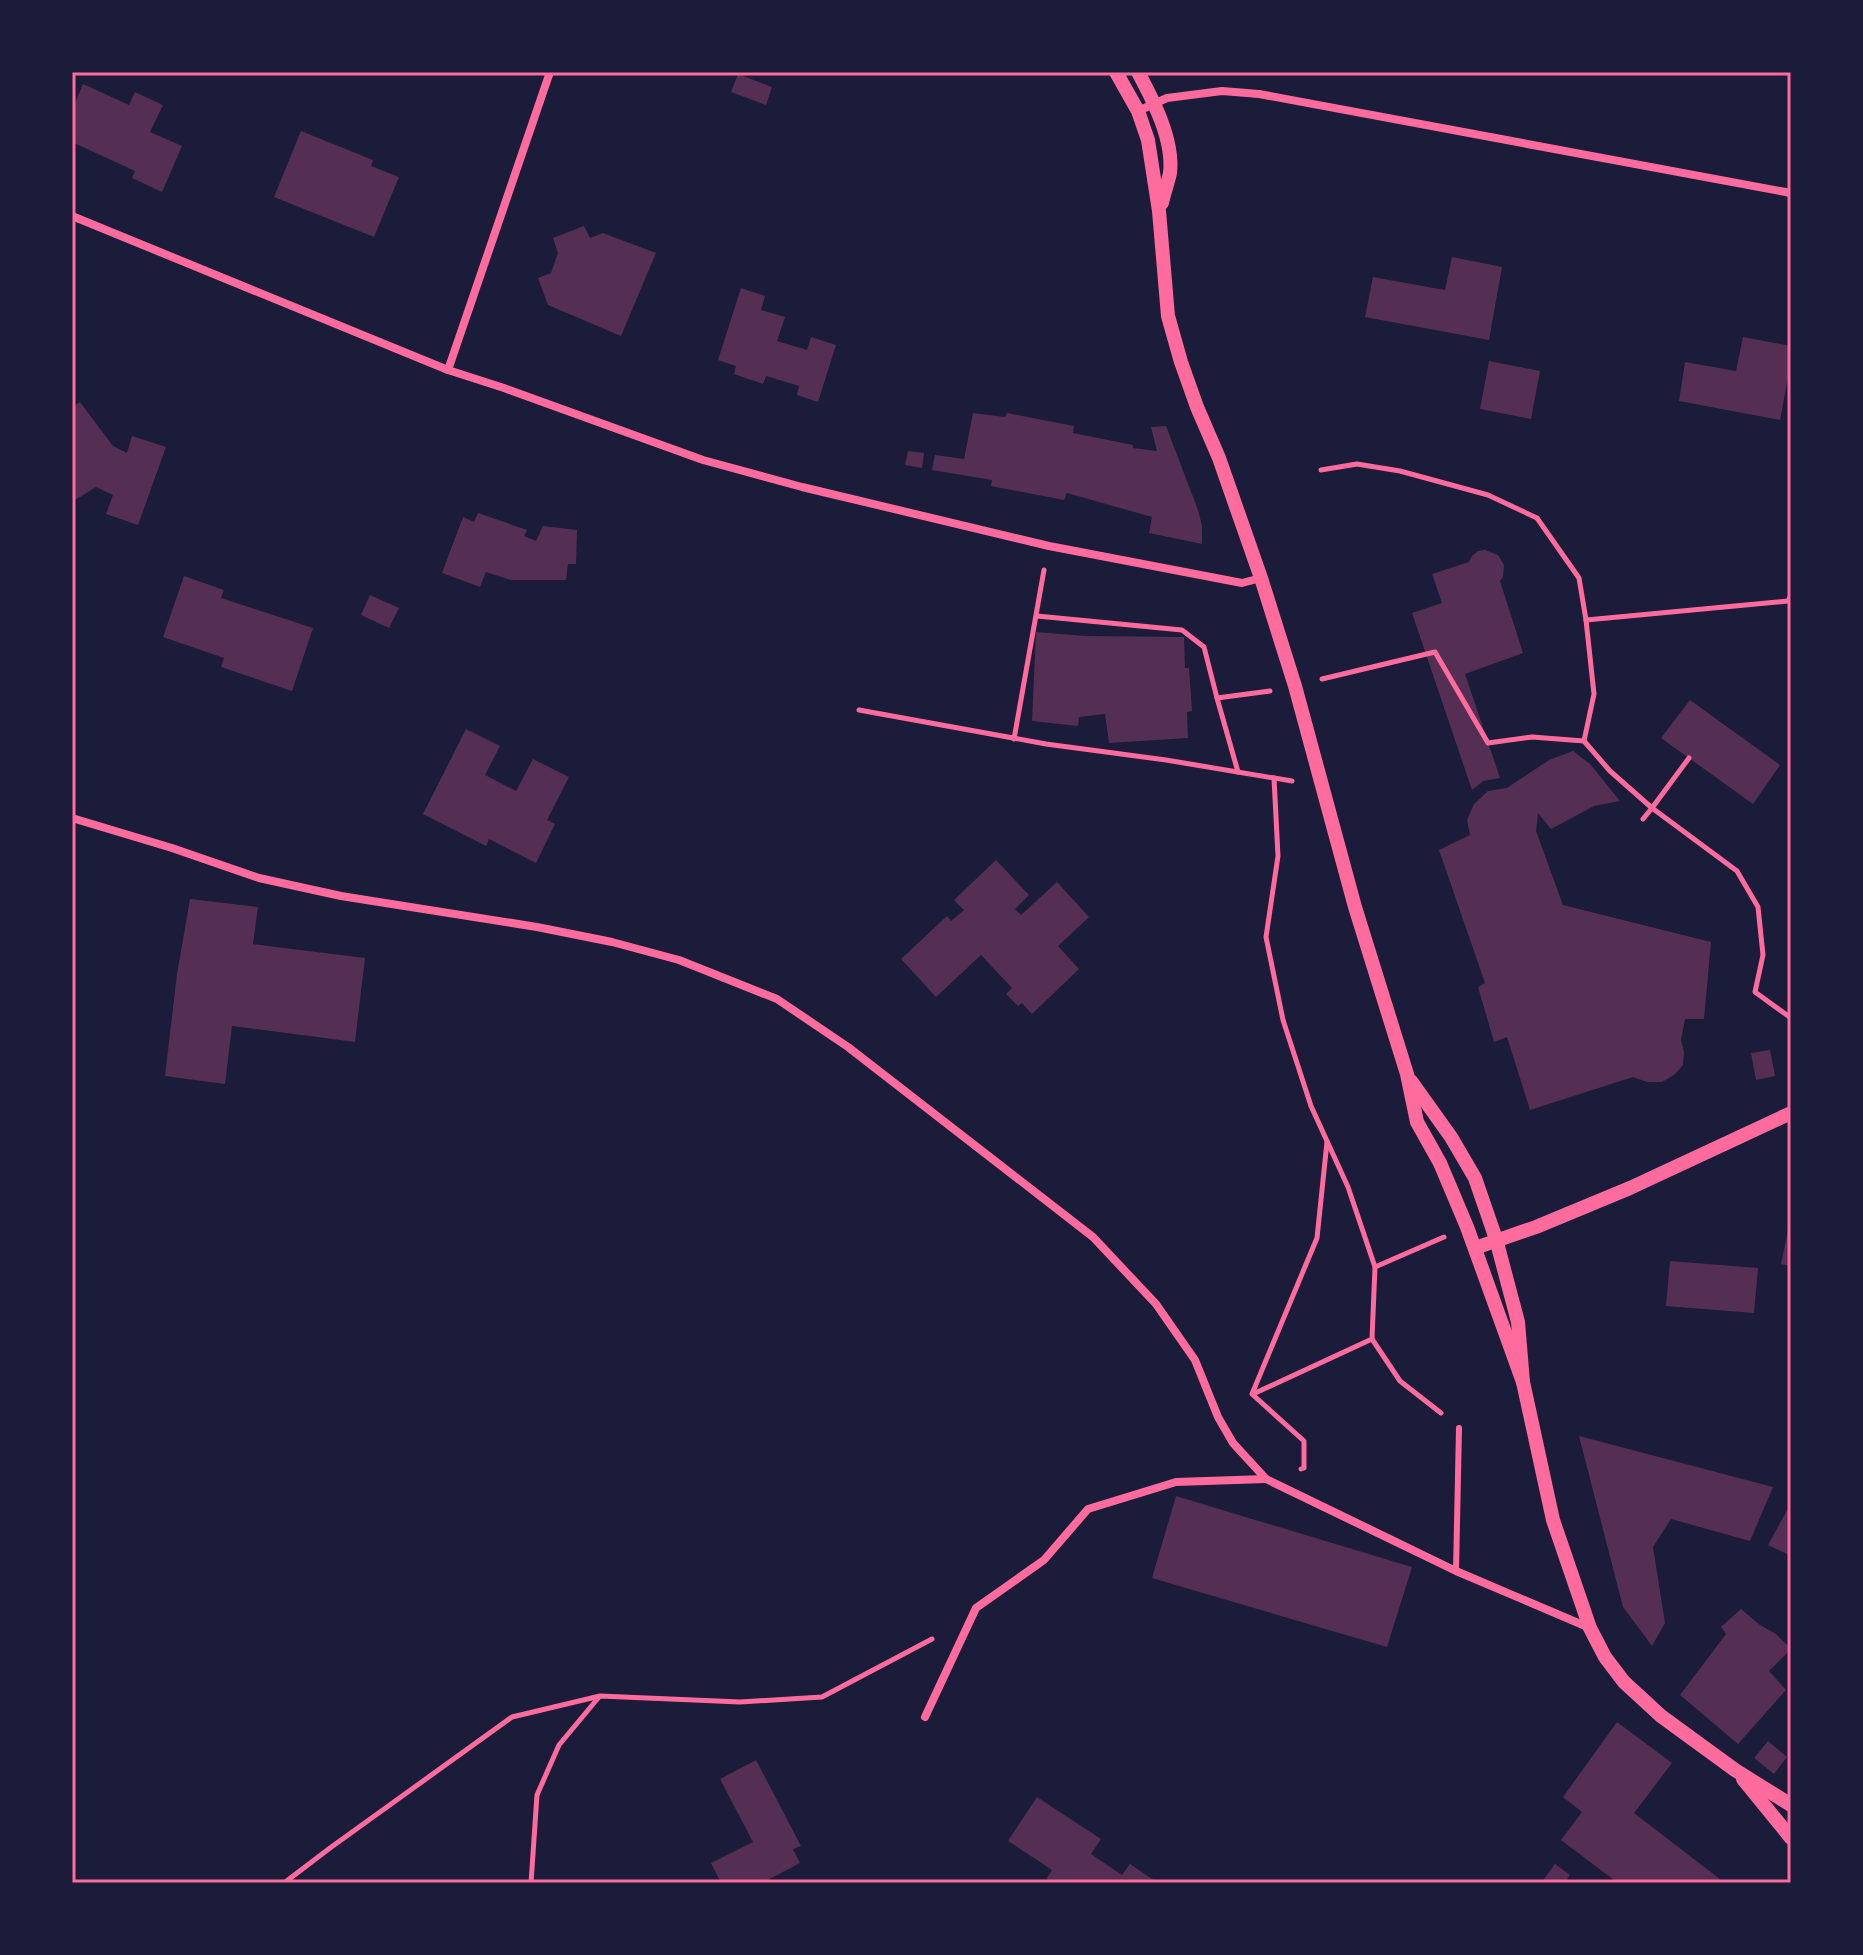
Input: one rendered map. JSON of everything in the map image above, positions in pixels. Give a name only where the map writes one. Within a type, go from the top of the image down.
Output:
[{"type":"street","points":[[448,370],[550,72]]},
{"type":"street","points":[[1116,72],[1138,111],[1148,140],[1159,211],[1168,316],[1181,362],[1219,458],[1295,686],[1355,907],[1407,1074],[1417,1122],[1440,1163],[1475,1248],[1523,1382],[1553,1520],[1590,1628],[1605,1657],[1624,1682],[1661,1716],[1735,1770],[1791,1805]]},
{"type":"street","points":[[1138,72],[1155,104],[1169,150],[1170,173],[1159,211]]},
{"type":"street","points":[[1138,111],[1167,98],[1222,91],[1259,94],[1791,193]]},
{"type":"street","points":[[72,216],[448,370],[703,460],[1049,546],[1242,583],[1261,578]]},
{"type":"street","points":[[72,818],[259,878],[341,896],[612,942],[679,960],[777,999],[848,1047],[1093,1237],[1156,1304],[1195,1360],[1218,1417],[1233,1443],[1266,1479],[1456,1571],[1590,1628]]},
{"type":"street","points":[[1407,1074],[1475,1178],[1496,1239],[1518,1322],[1523,1382]]},
{"type":"street","points":[[1475,1248],[1536,1227],[1630,1188],[1791,1113]]},
{"type":"street","points":[[925,1717],[976,1608],[1044,1560],[1088,1509],[1176,1482],[1266,1479]]},
{"type":"street","points":[[1735,1770],[1791,1838]]},
{"type":"lane","points":[[1456,1571],[1459,1428]]},
{"type":"path","points":[[1321,470],[1357,464],[1400,471],[1488,495],[1537,518],[1579,578],[1594,694],[1584,741]]},
{"type":"path","points":[[1014,739],[1049,546]]},
{"type":"path","points":[[1586,620],[1788,601],[1791,595]]},
{"type":"path","points":[[1037,616],[1182,630],[1204,647],[1238,772]]},
{"type":"path","points":[[1295,686],[1435,652],[1488,743],[1532,737],[1584,741],[1610,771],[1652,808],[1737,871],[1758,907],[1763,955],[1755,992],[1791,1018]]},
{"type":"path","points":[[1217,698],[1261,692]]},
{"type":"path","points":[[859,710],[1014,739],[1274,778],[1278,856],[1266,937],[1283,1020],[1311,1106],[1348,1187],[1375,1267],[1372,1339],[1400,1381],[1422,1396]]},
{"type":"path","points":[[1643,819],[1689,758]]},
{"type":"path","points":[[1252,1394],[1317,1238],[1327,1141]]},
{"type":"path","points":[[1375,1267],[1431,1242]]},
{"type":"path","points":[[1252,1394],[1372,1339]]},
{"type":"path","points":[[1252,1394],[1304,1441],[1304,1468],[1266,1479]]},
{"type":"path","points":[[284,1883],[512,1717],[600,1696],[740,1702],[822,1697],[930,1640],[976,1608]]},
{"type":"path","points":[[531,1883],[537,1795],[559,1745],[600,1696]]},
{"type":"building","points":[[738,74],[772,87],[766,105],[731,92]]},
{"type":"building","points":[[83,84],[129,105],[135,92],[163,105],[150,132],[182,146],[162,192],[132,178],[135,171],[72,142],[72,110]]},
{"type":"building","points":[[301,131],[373,160],[371,166],[399,177],[374,237],[274,197]]},
{"type":"building","points":[[584,226],[590,238],[603,233],[656,253],[621,336],[548,305],[538,278],[551,273],[558,253],[553,238]]},
{"type":"building","points":[[1452,257],[1502,267],[1489,340],[1365,317],[1373,277],[1445,290]]},
{"type":"building","points":[[741,288],[765,296],[761,310],[785,317],[777,341],[807,350],[811,337],[836,345],[818,402],[797,395],[799,386],[766,376],[763,384],[734,374],[736,366],[718,360]]},
{"type":"building","points":[[1743,337],[1791,346],[1780,420],[1679,401],[1685,362],[1736,371]]},
{"type":"building","points":[[1489,361],[1540,371],[1531,419],[1480,409]]},
{"type":"building","points":[[80,402],[113,446],[127,453],[132,436],[166,447],[138,525],[106,514],[113,495],[96,487],[72,502],[72,407]]},
{"type":"building","points":[[973,413],[1005,417],[1007,413],[1074,426],[1073,433],[1157,451],[1151,427],[1166,426],[1198,510],[1202,544],[1149,533],[1152,517],[1067,493],[1064,500],[991,486],[992,480],[932,470],[935,455],[964,459]]},
{"type":"building","points":[[908,451],[924,453],[922,468],[905,465]]},
{"type":"building","points":[[478,513],[527,530],[524,536],[536,541],[543,526],[577,530],[576,564],[568,564],[566,580],[511,580],[486,572],[480,587],[442,573],[463,517],[474,522]]},
{"type":"building","points":[[1478,551],[1498,555],[1504,565],[1500,581],[1523,653],[1465,674],[1500,778],[1483,781],[1472,790],[1412,613],[1442,603],[1432,574],[1469,562]]},
{"type":"building","points":[[184,576],[224,590],[221,598],[313,628],[292,691],[221,667],[224,658],[163,637]]},
{"type":"building","points":[[370,595],[399,608],[389,628],[361,615]]},
{"type":"building","points":[[1036,632],[1184,637],[1192,711],[1187,712],[1188,738],[1109,743],[1105,714],[1079,717],[1078,726],[1032,721]]},
{"type":"building","points":[[1690,700],[1780,765],[1753,804],[1661,738]]},
{"type":"building","points":[[466,729],[500,746],[485,775],[516,791],[533,759],[569,777],[547,820],[555,824],[536,863],[489,839],[486,846],[423,814]]},
{"type":"building","points":[[1573,751],[1590,764],[1620,801],[1594,806],[1551,829],[1538,813],[1536,831],[1563,905],[1711,942],[1704,1019],[1685,1019],[1681,1040],[1683,1065],[1662,1082],[1647,1082],[1633,1077],[1530,1110],[1507,1037],[1494,1042],[1478,987],[1485,983],[1439,850],[1470,835],[1467,820],[1474,804],[1488,791],[1507,788],[1549,760]]},
{"type":"building","points":[[996,860],[1029,895],[1015,909],[1021,915],[1057,882],[1089,917],[1058,946],[1079,969],[1032,1014],[1022,1003],[1018,1006],[1006,994],[1012,988],[981,955],[936,997],[901,959],[947,916],[951,921],[964,910],[954,900]]},
{"type":"building","points":[[190,899],[258,907],[253,944],[365,958],[355,1042],[232,1026],[225,1084],[165,1076]]},
{"type":"building","points":[[1770,1050],[1775,1076],[1756,1080],[1751,1053]]},
{"type":"building","points":[[1791,1222],[1791,1266],[1781,1264]]},
{"type":"building","points":[[1670,1261],[1758,1268],[1754,1313],[1666,1306]]},
{"type":"building","points":[[1579,1436],[1773,1487],[1750,1541],[1671,1519],[1653,1547],[1665,1623],[1652,1646],[1623,1607]]},
{"type":"building","points":[[1176,1496],[1412,1567],[1387,1647],[1152,1578]]},
{"type":"building","points":[[1791,1503],[1791,1556],[1768,1545]]},
{"type":"building","points":[[1741,1609],[1791,1649],[1769,1671],[1786,1690],[1738,1744],[1680,1695],[1726,1634],[1721,1627]]},
{"type":"building","points":[[1617,1722],[1672,1763],[1634,1813],[1725,1883],[1618,1883],[1561,1840],[1582,1812],[1563,1797]]},
{"type":"building","points":[[1768,1741],[1787,1757],[1774,1774],[1754,1758]]},
{"type":"building","points":[[756,1760],[801,1846],[793,1849],[800,1863],[762,1883],[721,1883],[711,1863],[753,1842],[720,1779]]},
{"type":"building","points":[[1037,1797],[1101,1839],[1091,1854],[1122,1875],[1130,1864],[1158,1883],[1048,1883],[1047,1878],[1052,1870],[1008,1841]]},
{"type":"building","points":[[1555,1864],[1570,1875],[1564,1883],[1541,1883]]}]
